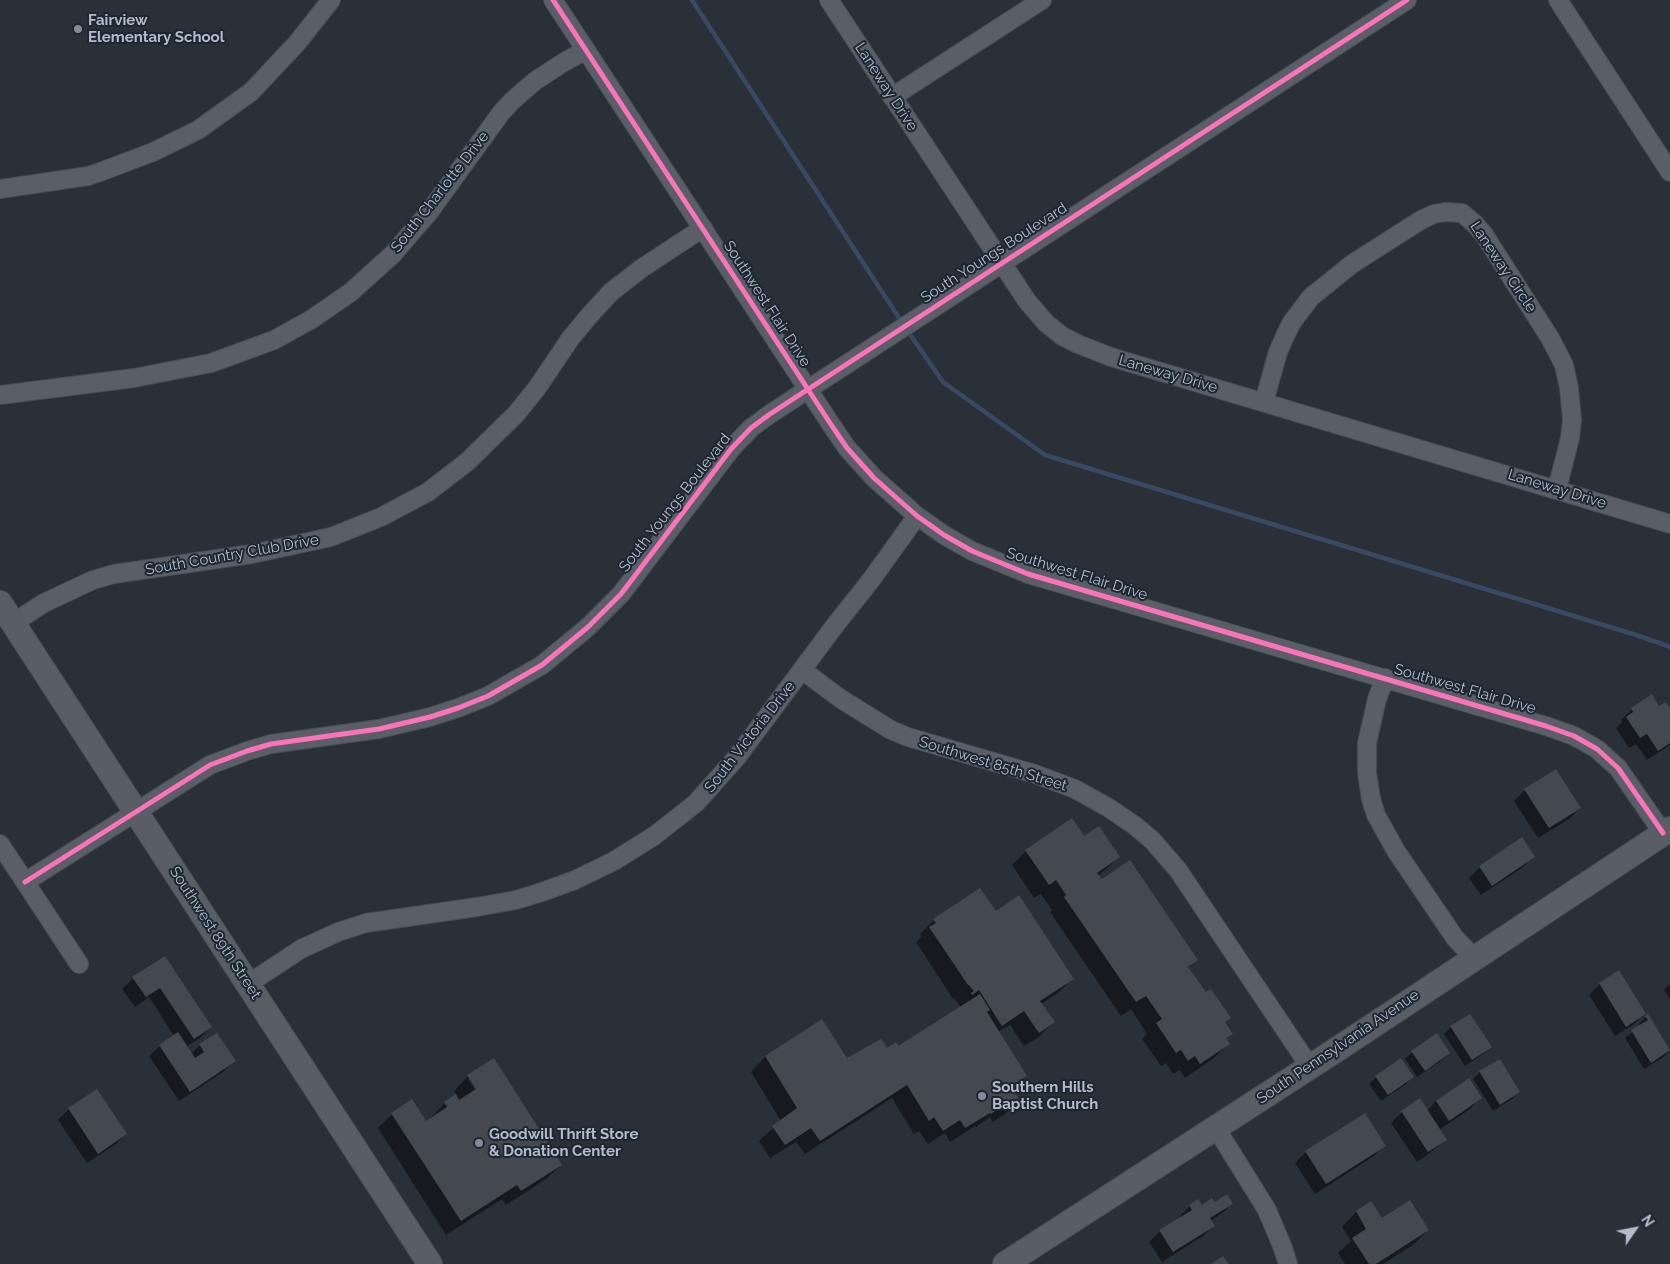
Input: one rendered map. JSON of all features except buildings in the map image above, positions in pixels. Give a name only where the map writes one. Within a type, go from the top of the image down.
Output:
[{"type":"main road","name":"Southwest 89th Street","points":[[0,603],[430,1264]]},
{"type":"main road","name":"South Pennsylvania Avenue","points":[[1005,1264],[1310,1067],[1666,831]]},
{"type":"street","points":[[0,189],[88,176],[153,152],[198,130],[250,92],[297,43],[330,0]]},
{"type":"street","name":"Southwest Flair Drive","points":[[553,0],[830,423],[862,466],[889,493],[917,516],[972,550],[1028,574],[1546,726],[1584,741],[1618,768],[1666,831]]},
{"type":"street","name":"Laneway Drive","points":[[829,0],[1036,313],[1054,330],[1078,344],[1111,358],[1670,524]]},
{"type":"street","points":[[892,97],[1042,0]]},
{"type":"street","name":"South Youngs Boulevard","points":[[25,882],[210,765],[247,751],[293,741],[379,729],[430,717],[488,696],[542,665],[588,627],[621,594],[704,483],[739,440],[770,414],[1407,0]]},
{"type":"street","points":[[1558,0],[1669,168]]},
{"type":"street","name":"South Charlotte Drive","points":[[0,396],[134,378],[211,363],[274,340],[312,319],[351,292],[388,260],[430,210],[501,113],[512,102],[535,81],[586,50]]},
{"type":"street","name":"Laneway Circle","points":[[1264,402],[1278,352],[1285,336],[1292,322],[1312,297],[1352,264],[1421,220],[1445,212],[1462,213],[1485,236],[1550,338],[1564,365],[1569,388],[1572,420],[1570,438],[1557,489]]},
{"type":"street","name":"South Country Club Drive","points":[[13,623],[44,603],[93,580],[114,574],[252,554],[331,537],[381,518],[414,500],[447,478],[498,433],[537,388],[584,322],[611,292],[642,268],[703,228]]},
{"type":"street","name":"South Victoria Drive","points":[[248,984],[301,949],[353,927],[366,923],[516,900],[575,880],[614,862],[654,836],[696,804],[737,757],[917,516]]},
{"type":"street","name":"Southwest 85th Street","points":[[802,670],[841,699],[891,730],[908,737],[1035,774],[1075,789],[1101,803],[1134,825],[1152,840],[1178,870],[1310,1067]]},
{"type":"street","points":[[1385,678],[1377,699],[1367,743],[1366,773],[1376,815],[1396,851],[1454,938],[1474,958]]},
{"type":"street","points":[[0,844],[79,964]]},
{"type":"street","points":[[1216,1128],[1267,1210],[1288,1264]]},
{"type":"waterway","points":[[692,0],[903,324]]},
{"type":"waterway","points":[[907,330],[943,382],[1045,455],[1633,634],[1670,648]]},
{"type":"cycle path","points":[[553,0],[847,448],[874,478],[917,516],[944,535],[972,551],[1028,574],[1546,726],[1574,736],[1597,749],[1618,768],[1663,833]]},
{"type":"cycle path","points":[[25,882],[210,765],[271,744],[379,729],[430,717],[488,696],[542,665],[588,627],[621,594],[731,449],[751,428],[1407,0]]},
{"type":"place","name":"Fairview Elementary School","points":[[78,29]]},
{"type":"place","name":"Southern Hills Baptist Church","points":[[982,1096]]},
{"type":"place","name":"Goodwill Thrift Store & Donation Center","points":[[479,1143]]}]
